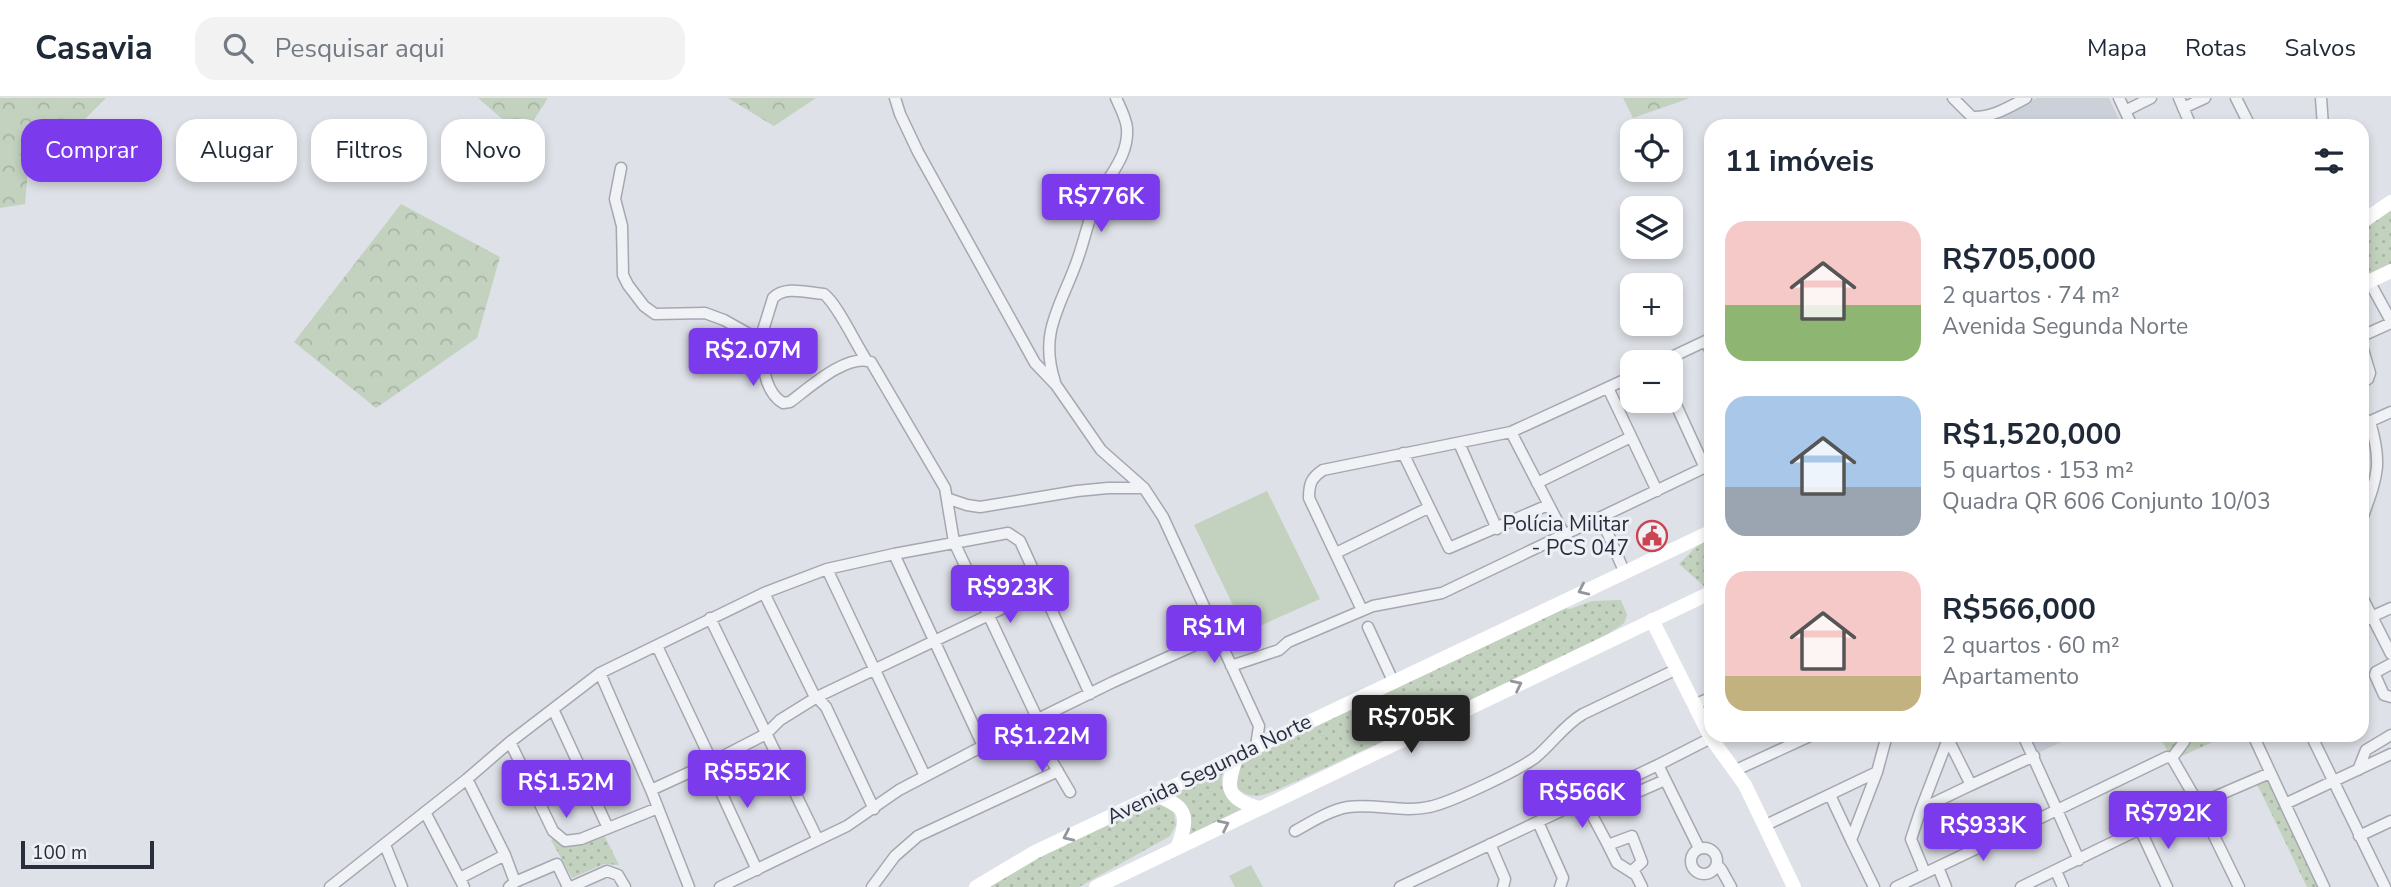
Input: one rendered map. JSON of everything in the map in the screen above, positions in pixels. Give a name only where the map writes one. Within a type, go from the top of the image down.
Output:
[{"type":"main road","points":[[2369,217],[2391,202]]},
{"type":"main road","points":[[2369,282],[2391,271]]},
{"type":"main road","name":"Avenida Segunda Norte","points":[[976,887],[1035,852],[1704,535]]},
{"type":"main road","points":[[1096,887],[1704,597]]},
{"type":"main road","points":[[1652,620],[1704,724]]},
{"type":"main road","points":[[1714,742],[1736,770],[1766,825],[1794,887]]},
{"type":"main road","points":[[1237,755],[1230,775],[1231,794],[1244,804],[1258,808]]},
{"type":"main road","points":[[1154,796],[1175,803],[1183,811],[1185,820],[1178,846]]},
{"type":"street","points":[[895,98],[918,152],[1035,363],[1056,385],[1101,450],[1144,488],[1163,517],[1259,726],[1256,746]]},
{"type":"street","points":[[1056,385],[1048,349],[1050,332],[1080,254],[1091,212],[1121,159],[1125,146],[1126,123],[1116,98]]},
{"type":"street","points":[[1953,98],[1967,119]]},
{"type":"street","points":[[1981,119],[2026,98]]},
{"type":"street","points":[[2119,98],[2129,119]]},
{"type":"street","points":[[2125,111],[2151,98]]},
{"type":"street","points":[[2181,103],[2205,98]]},
{"type":"street","points":[[2236,98],[2246,119]]},
{"type":"street","points":[[2321,98],[2322,119]]},
{"type":"street","points":[[621,168],[615,199],[622,226],[623,275],[644,306],[655,314],[705,313],[760,340]]},
{"type":"street","points":[[2369,288],[2391,322],[2369,333]]},
{"type":"street","points":[[867,360],[839,367],[790,402],[783,403],[775,397],[767,381],[760,340],[773,298],[783,290],[824,294],[835,306],[867,360],[871,362],[940,477],[949,499],[954,542],[1038,720]]},
{"type":"street","points":[[1683,352],[1704,342]]},
{"type":"street","points":[[1362,610],[1309,498],[1309,485],[1313,476],[1323,470],[1511,432],[1620,382]]},
{"type":"street","points":[[1608,388],[1657,491]]},
{"type":"street","points":[[2369,423],[2391,412]]},
{"type":"street","points":[[1681,413],[1704,458]]},
{"type":"street","points":[[1511,432],[1565,536]]},
{"type":"street","points":[[2369,432],[2379,457],[2369,489]]},
{"type":"street","points":[[1537,483],[1631,437]]},
{"type":"street","points":[[1459,443],[1497,529]]},
{"type":"street","points":[[1403,453],[1449,548],[1548,505]]},
{"type":"street","points":[[1231,666],[1279,650],[1288,642],[1362,610],[1394,601],[1442,593],[1704,468]]},
{"type":"street","points":[[949,499],[980,507],[1077,491],[1144,488]]},
{"type":"street","points":[[1336,553],[1428,508]]},
{"type":"street","points":[[1601,518],[1625,571]]},
{"type":"street","points":[[337,885],[510,742],[600,673],[764,593],[827,569],[1009,533],[1020,541],[1090,694]]},
{"type":"street","points":[[894,554],[983,746]]},
{"type":"street","points":[[827,569],[925,775]]},
{"type":"street","points":[[651,790],[766,734],[780,720],[817,697],[1041,590]]},
{"type":"street","points":[[764,593],[817,697],[826,708],[874,809]]},
{"type":"street","points":[[2369,619],[2391,608]]},
{"type":"street","points":[[710,618],[818,840]]},
{"type":"street","points":[[2369,621],[2391,654]]},
{"type":"street","points":[[1368,627],[1393,681]]},
{"type":"street","points":[[720,887],[847,826],[899,790],[983,746],[1195,645],[1218,638]]},
{"type":"street","points":[[657,646],[757,870]]},
{"type":"street","points":[[2391,664],[2375,675],[2384,695],[2391,697]]},
{"type":"street","points":[[1295,831],[1331,813],[1351,807],[1412,809],[1430,807],[1449,800],[1527,763],[1548,746],[1570,722],[1583,714],[1675,670]]},
{"type":"street","points":[[600,673],[651,790],[689,887]]},
{"type":"street","points":[[1694,705],[1704,701]]},
{"type":"street","points":[[553,709],[608,828]]},
{"type":"street","points":[[1259,726],[1276,736]]},
{"type":"street","points":[[2358,770],[2366,750],[2391,735]]},
{"type":"street","points":[[1041,741],[1070,792]]},
{"type":"street","points":[[510,742],[553,831],[559,838],[572,841],[658,808]]},
{"type":"street","points":[[1400,887],[1704,742]]},
{"type":"street","points":[[1736,770],[1797,742]]},
{"type":"street","points":[[1851,841],[1877,772],[1885,742]]},
{"type":"street","points":[[1925,873],[1911,839],[1945,742]]},
{"type":"street","points":[[1950,742],[1971,785]]},
{"type":"street","points":[[2027,742],[2079,860]]},
{"type":"street","points":[[2172,758],[2184,742]]},
{"type":"street","points":[[2256,742],[2324,887]]},
{"type":"street","points":[[2314,742],[2385,887]]},
{"type":"street","points":[[2285,804],[2391,754]]},
{"type":"street","points":[[1921,808],[2034,756]]},
{"type":"street","points":[[1896,887],[2167,757],[2172,758]]},
{"type":"street","points":[[2172,758],[2198,803],[2239,887]]},
{"type":"street","points":[[1658,765],[1699,848]]},
{"type":"street","points":[[872,887],[895,856],[918,836],[1058,771]]},
{"type":"street","points":[[1766,825],[1877,772]]},
{"type":"street","points":[[2021,887],[2140,829],[2270,773]]},
{"type":"street","points":[[467,779],[505,855],[512,884],[557,864],[569,887],[607,871],[618,875],[625,887]]},
{"type":"street","points":[[1615,785],[1640,791],[1665,780]]},
{"type":"street","points":[[1830,795],[1874,887]]},
{"type":"street","points":[[1584,800],[1617,863],[1636,874],[1642,887]]},
{"type":"street","points":[[425,812],[462,883],[505,855]]},
{"type":"street","points":[[2360,836],[2391,821]]},
{"type":"street","points":[[1538,822],[1563,884]]},
{"type":"street","points":[[2140,829],[2167,887]]},
{"type":"street","points":[[1608,845],[1632,836],[1642,862],[1632,871]]},
{"type":"street","points":[[1490,844],[1503,873],[1503,887]]},
{"type":"street","points":[[384,845],[402,887]]},
{"type":"street","points":[[1717,865],[1709,873],[1697,872],[1691,863],[1694,852],[1699,848],[1714,851],[1717,865],[1731,887]]},
{"type":"street","points":[[1938,867],[1946,887]]},
{"type":"street","points":[[2056,871],[2063,887]]},
{"type":"shaded area","points":[[2037,98],[2109,98],[2119,119],[1994,119]]},
{"type":"shaded area","points":[[2032,742],[2061,742],[2038,753]]},
{"type":"green space","points":[[0,98],[106,98],[85,119],[21,119],[21,182],[27,182],[25,204],[0,208]]},
{"type":"green space","points":[[478,98],[548,98],[535,119],[502,119]]},
{"type":"green space","points":[[728,98],[816,98],[774,126]]},
{"type":"green space","points":[[1623,98],[1690,98],[1633,118]]},
{"type":"green space","points":[[401,204],[500,257],[477,338],[376,408],[294,342]]},
{"type":"green space","points":[[2391,208],[2391,264],[2369,274],[2369,221]]},
{"type":"green space","points":[[1267,491],[1320,599],[1246,632],[1194,525]]},
{"type":"green space","points":[[1704,540],[1704,586],[1679,564]]},
{"type":"green space","points":[[1621,600],[1627,615],[1624,623],[1595,643],[1273,792],[1249,795],[1233,785],[1239,758],[1557,606],[1570,609],[1592,601]]},
{"type":"green space","points":[[2163,742],[2213,742],[2182,756],[2177,748],[2168,752]]},
{"type":"green space","points":[[1225,766],[1222,786],[1227,796],[1242,809],[1189,835],[1187,810],[1180,801],[1168,794]]},
{"type":"green space","points":[[2269,776],[2319,887],[2307,887],[2257,784]]},
{"type":"green space","points":[[1154,803],[1165,804],[1174,811],[1176,825],[1170,836],[1079,887],[981,887],[1037,854]]},
{"type":"green space","points":[[603,833],[619,865],[604,864],[572,878],[551,840],[555,839],[564,847]]},
{"type":"green space","points":[[1251,865],[1263,887],[1235,887],[1229,876]]},
{"type":"place","name":"Polícia Militar - PCS 047","points":[[1652,536]]}]
